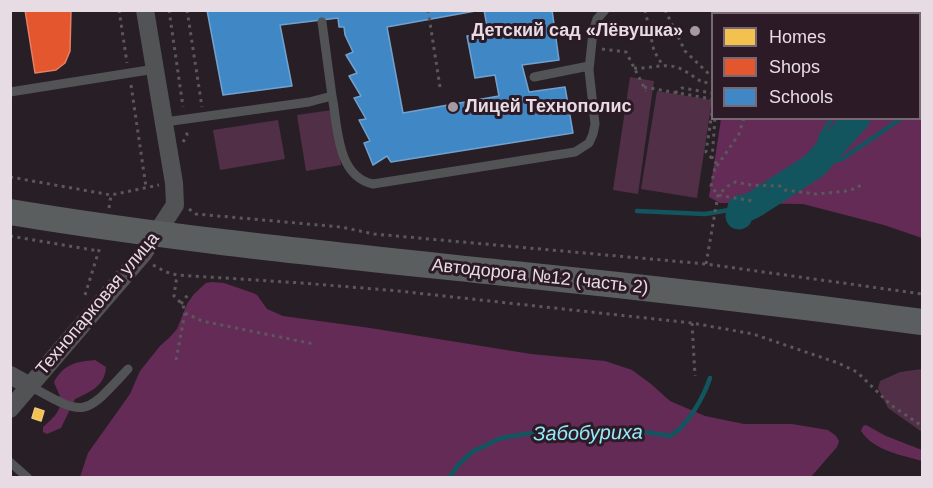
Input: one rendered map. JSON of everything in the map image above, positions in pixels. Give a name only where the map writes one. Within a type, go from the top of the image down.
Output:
[{"type":"street","name":"Технопарковая улица","points":[[10,409],[150,244],[176,205],[165,122],[145,10]]},
{"type":"street","name":"Автодорога №12 (часть 2)","points":[[10,212],[106,228],[150,244],[356,258],[683,292],[922,322]]},
{"type":"street","points":[[10,375],[30,386]]},
{"type":"lane","points":[[322,22],[343,156],[348,168],[356,177],[373,184],[575,152],[583,148],[589,143],[595,124],[589,66],[593,32],[597,19],[605,10]]},
{"type":"lane","points":[[534,77],[589,66]]},
{"type":"lane","points":[[10,92],[155,69]]},
{"type":"lane","points":[[165,122],[309,102],[332,96]]},
{"type":"lane","points":[[30,386],[63,404],[80,409],[97,403],[128,369]]},
{"type":"lane","points":[[10,462],[28,477]]},
{"type":"path","points":[[119,10],[146,187]]},
{"type":"path","points":[[169,10],[187,135],[179,150]]},
{"type":"path","points":[[187,10],[203,117]]},
{"type":"path","points":[[429,10],[440,87]]},
{"type":"path","points":[[645,10],[654,51],[663,66]]},
{"type":"path","points":[[665,10],[685,51],[711,78]]},
{"type":"path","points":[[609,50],[626,52],[645,89],[711,99]]},
{"type":"path","points":[[634,68],[675,67],[704,83],[711,80]]},
{"type":"path","points":[[675,93],[682,88],[711,93]]},
{"type":"path","points":[[711,120],[706,152],[716,167]]},
{"type":"path","points":[[712,159],[715,120]]},
{"type":"path","points":[[706,264],[718,195],[711,186],[716,167],[740,134],[744,120]]},
{"type":"path","points":[[10,177],[111,195],[174,183]]},
{"type":"path","points":[[718,195],[735,182],[780,186],[785,190],[806,194],[857,188],[863,183]]},
{"type":"path","points":[[718,195],[753,201]]},
{"type":"path","points":[[187,207],[196,214],[341,227],[374,234],[706,264],[922,294]]},
{"type":"path","points":[[10,236],[99,251]]},
{"type":"path","points":[[150,244],[158,268],[177,275],[377,289],[692,323],[753,334],[838,363],[865,377],[891,405],[922,426]]},
{"type":"path","points":[[176,360],[185,313],[174,296],[177,275]]},
{"type":"path","points":[[181,304],[189,293]]},
{"type":"path","points":[[185,313],[202,321],[314,344]]},
{"type":"path","points":[[692,323],[695,376]]},
{"type":"shaded area","points":[[922,17],[922,238],[884,225],[803,204],[720,203],[709,197],[721,120],[921,120]]},
{"type":"shaded area","points":[[630,77],[654,81],[638,194],[613,190]]},
{"type":"shaded area","points":[[657,91],[711,100],[697,198],[641,189]]},
{"type":"shaded area","points":[[332,110],[341,165],[306,171],[297,115]]},
{"type":"shaded area","points":[[278,120],[285,159],[220,170],[213,130]]},
{"type":"shaded area","points":[[206,283],[224,283],[253,293],[267,309],[283,316],[531,354],[605,361],[632,370],[670,401],[705,416],[744,424],[792,424],[828,430],[839,441],[837,447],[810,478],[80,477],[88,453],[130,394],[140,371],[177,329],[187,304],[194,294]]},
{"type":"shaded area","points":[[95,360],[106,367],[100,384],[75,399],[61,428],[47,434],[43,432],[43,427],[56,415],[60,407],[60,397],[54,382],[58,376],[71,365]]},
{"type":"shaded area","points":[[922,369],[922,432],[888,408],[878,388],[880,381],[900,372]]},
{"type":"shaded area","points":[[866,425],[886,436],[922,450],[922,461],[889,451],[873,443],[861,431]]},
{"type":"building: Homes","points":[[35,408],[44,411],[41,421],[32,418]]},
{"type":"building: Shops","points":[[25,10],[71,10],[70,51],[65,63],[56,70],[35,73]]},
{"type":"building: Schools","points":[[207,10],[481,10],[387,27],[403,113],[499,96],[495,75],[475,78],[467,36],[488,32],[484,10],[552,10],[559,60],[522,65],[529,92],[565,87],[573,133],[391,162],[387,156],[373,165],[364,143],[370,141],[359,120],[366,119],[354,98],[361,96],[349,76],[357,73],[346,55],[353,52],[344,27],[339,27],[338,18],[280,25],[292,86],[223,95]]},
{"type":"waterway","points":[[831,120],[821,136],[814,166],[842,159],[899,120]]},
{"type":"waterway","name":"Забобуриха","points":[[739,216],[741,208],[755,204],[814,166],[855,120]]},
{"type":"waterway","points":[[637,211],[705,214],[741,208]]},
{"type":"waterway","name":"Забобуриха","points":[[449,478],[458,465],[472,452],[501,438],[532,433],[564,432],[592,435],[645,432],[670,436],[689,418],[710,378]]},
{"type":"place","name":"Детский сад «Лёвушка»","points":[[695,31]]},
{"type":"place","name":"Лицей Технополис","points":[[453,107]]}]
